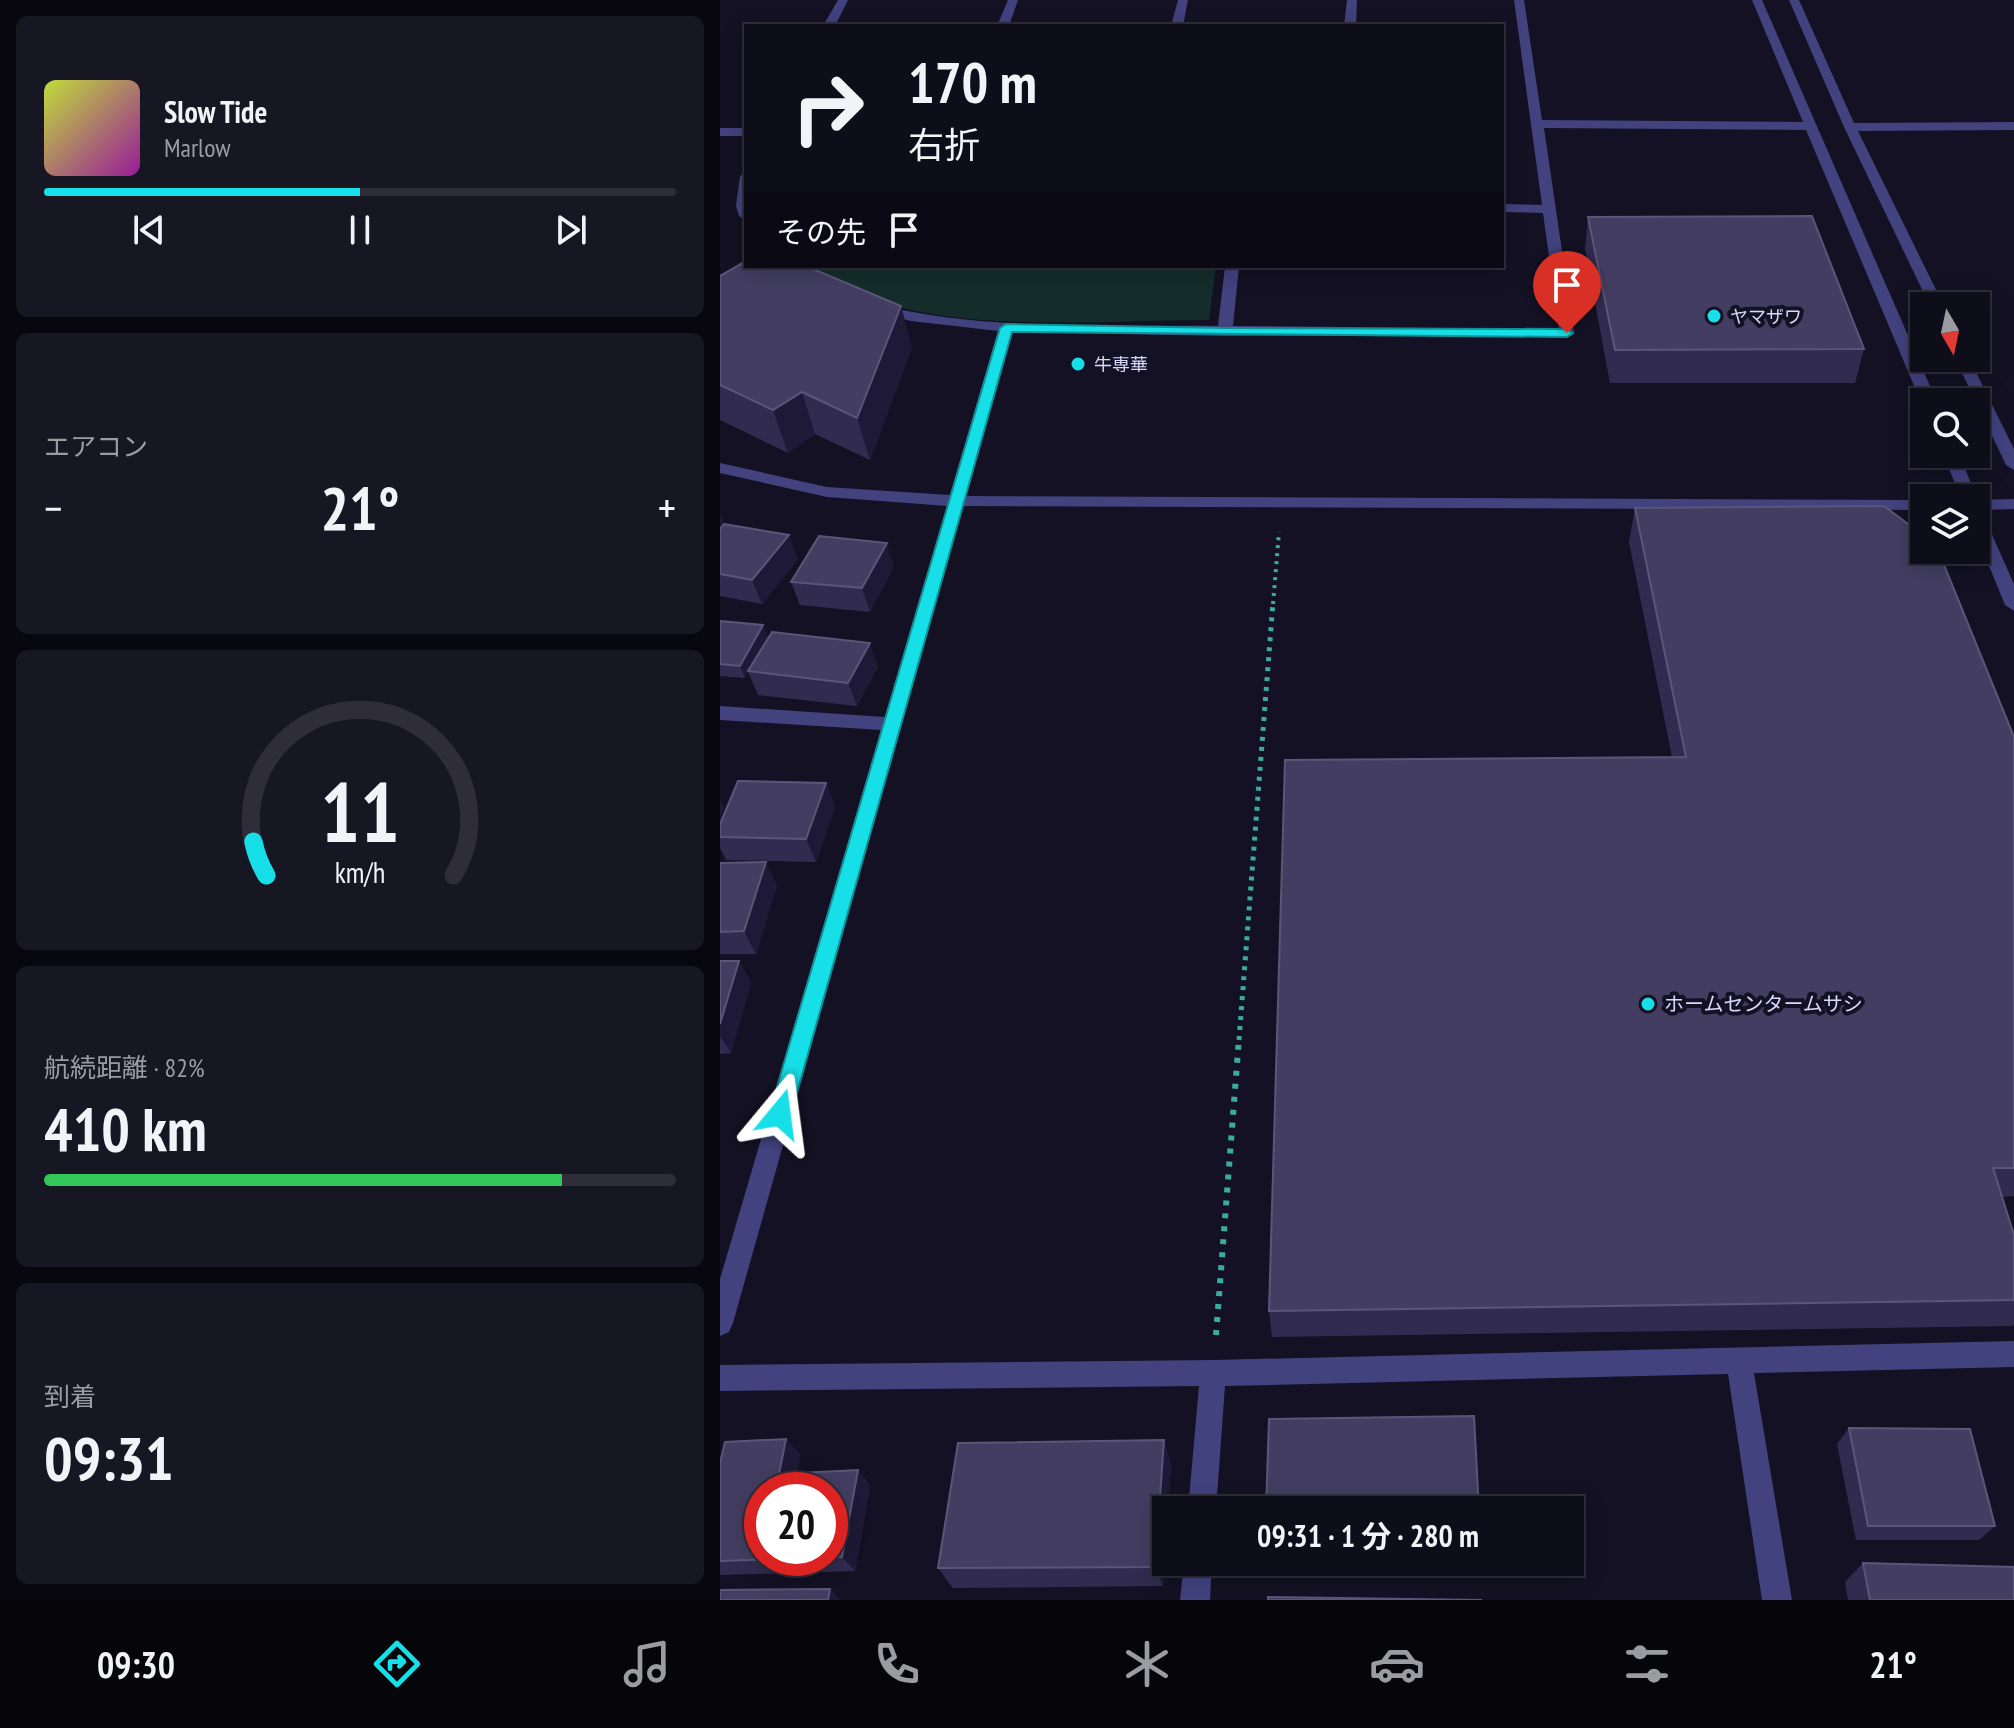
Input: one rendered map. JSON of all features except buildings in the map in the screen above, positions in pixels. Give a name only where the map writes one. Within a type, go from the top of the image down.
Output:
[{"type":"street","points":[[830,24],[843,0]]},
{"type":"street","points":[[1004,24],[1013,0]]},
{"type":"street","points":[[1177,24],[1183,0]]},
{"type":"street","points":[[1350,24],[1352,0]]},
{"type":"street","points":[[869,306],[911,317],[1006,328],[1567,333],[1519,0]]},
{"type":"street","points":[[1757,0],[1923,388]]},
{"type":"street","points":[[1794,0],[1850,127],[1930,292]]},
{"type":"street","points":[[1538,124],[1812,126]]},
{"type":"street","points":[[1850,127],[2014,126]]},
{"type":"street","points":[[720,132],[744,132]]},
{"type":"street","points":[[1504,208],[1547,209]]},
{"type":"street","points":[[1225,332],[1232,268]]},
{"type":"street","points":[[720,1323],[1006,328]]},
{"type":"street","points":[[1969,372],[2014,465]]},
{"type":"street","points":[[720,468],[827,492],[955,501],[1910,505]]},
{"type":"street","points":[[1990,505],[2014,504]]},
{"type":"street","points":[[1990,548],[2014,605]]},
{"type":"street","points":[[720,713],[892,724]]},
{"type":"street","points":[[720,1378],[1213,1373],[2014,1354]]},
{"type":"street","points":[[1739,1360],[1777,1600]]},
{"type":"street","points":[[1203,1496],[1213,1373]]},
{"type":"street","points":[[1195,1600],[1197,1576]]},
{"type":"path","points":[[1213,1373],[1281,503]]},
{"type":"green space","points":[[804,268],[1216,268],[1209,320],[996,321],[912,310],[845,289]]},
{"type":"place","name":"ヤマザワ","points":[[1714,316]]},
{"type":"place","name":"牛専華","points":[[1078,364]]},
{"type":"place","name":"ホームセンタームサシ","points":[[1648,1004]]},
{"type":"route","points":[[780,1114],[1006,328],[1567,333]]}]
